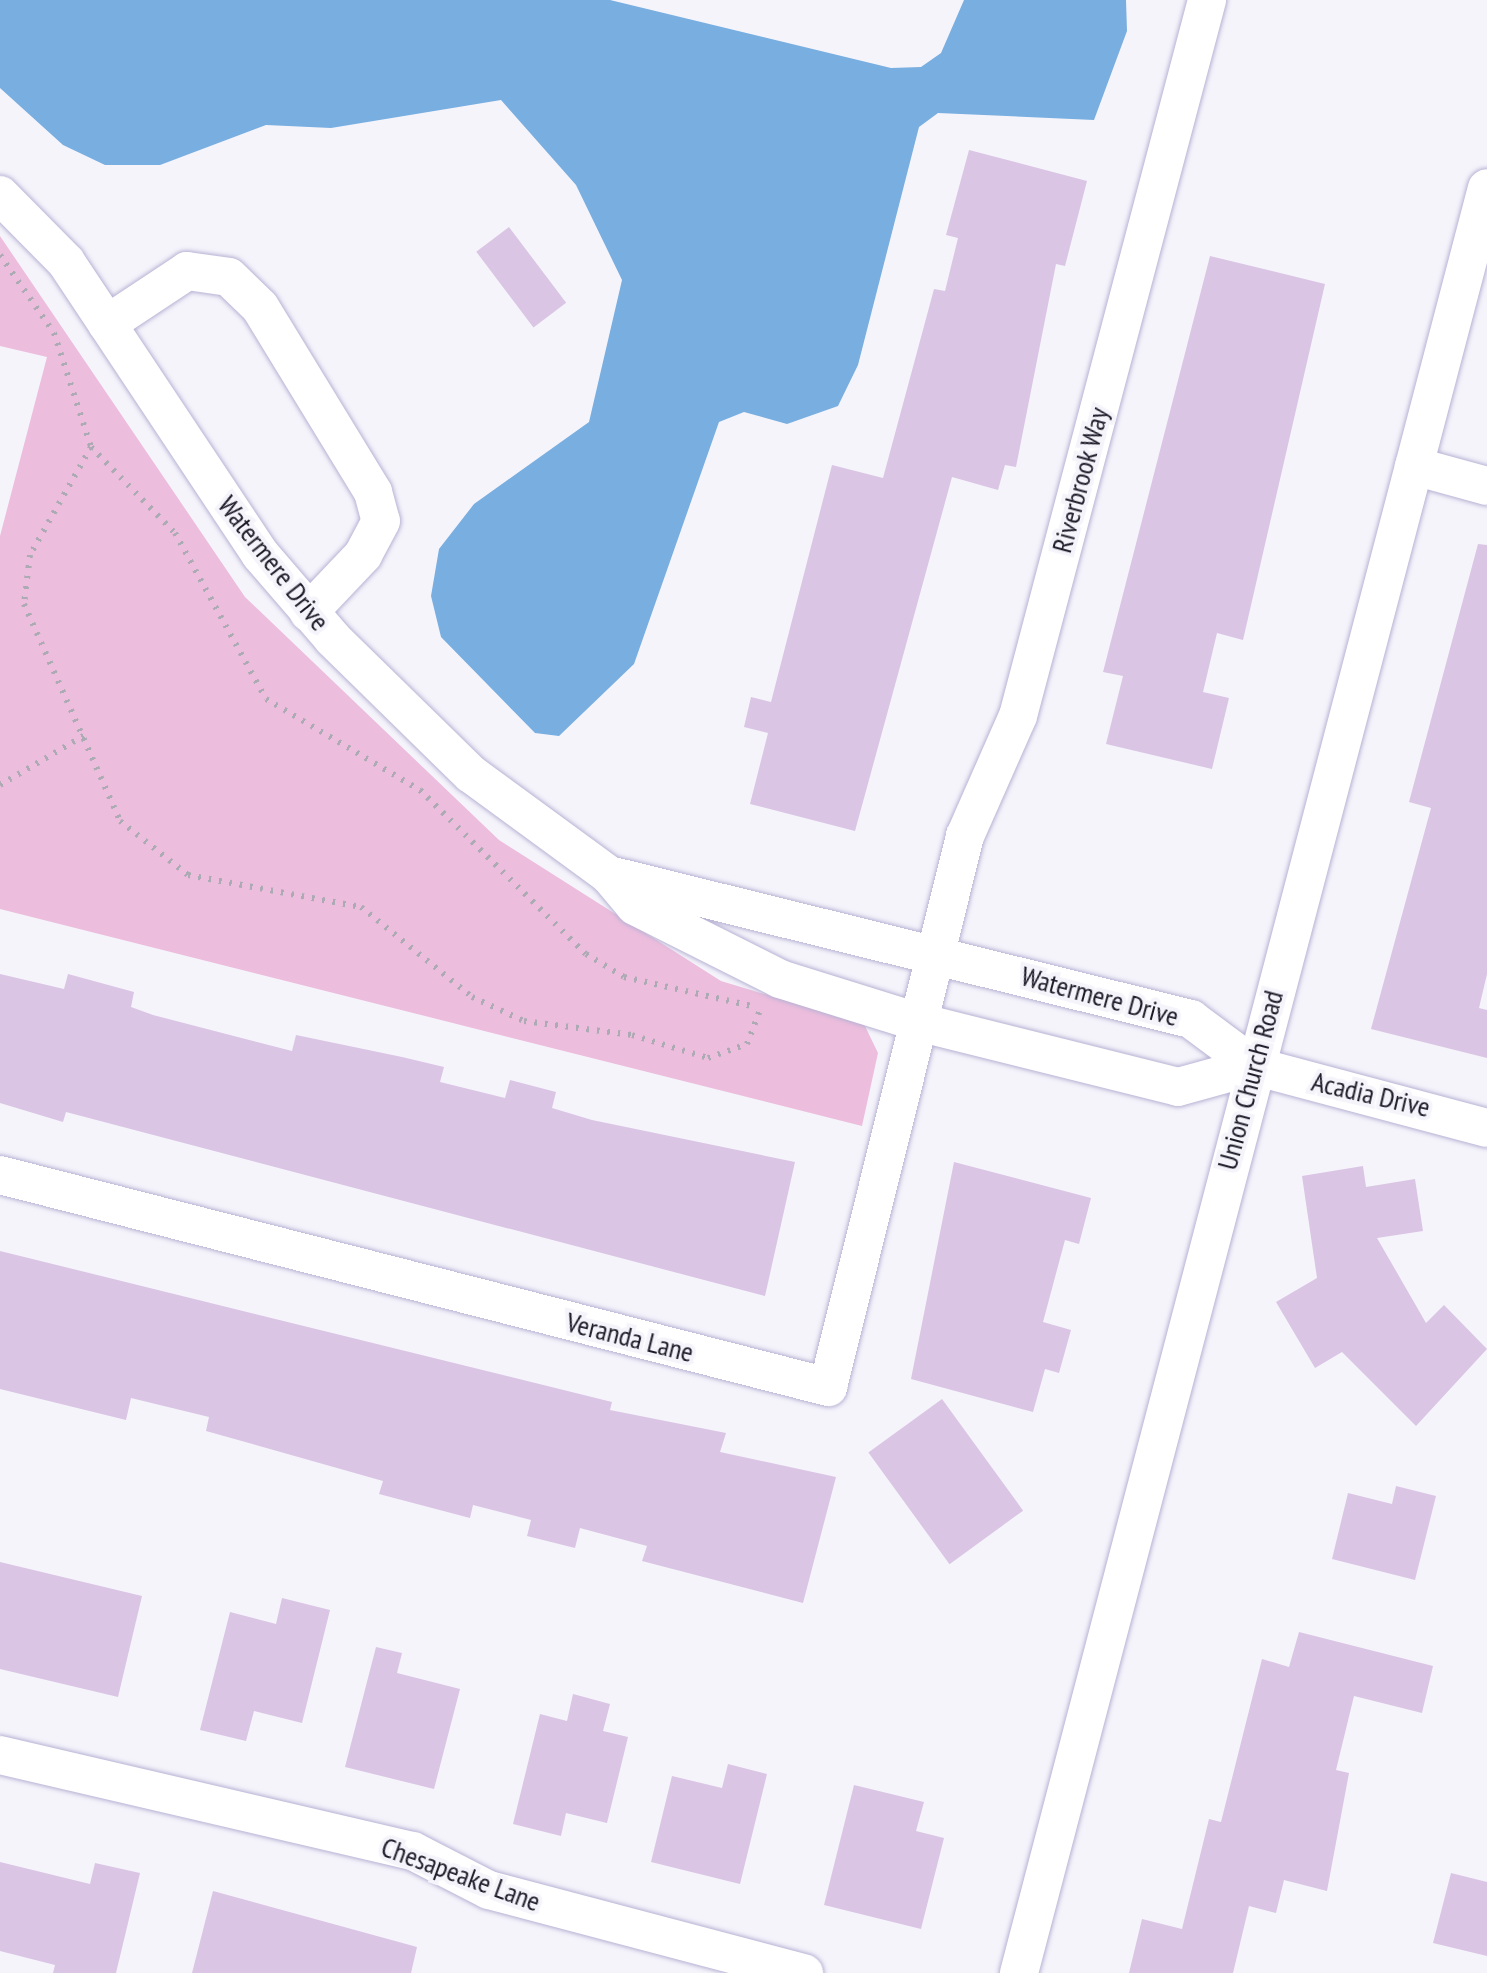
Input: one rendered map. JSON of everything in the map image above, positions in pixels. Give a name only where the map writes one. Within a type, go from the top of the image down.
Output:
[{"type":"street","name":"Riverbrook Way","points":[[935,954],[965,836],[1018,716],[1207,0]]},
{"type":"street","name":"Union Church Road","points":[[1018,1973],[1487,188]]},
{"type":"street","name":"Watermere Drive","points":[[0,195],[66,262],[260,554],[310,612],[471,774],[610,875],[635,906],[690,938],[780,979],[918,1022],[1178,1086],[1254,1066]]},
{"type":"street","points":[[107,324],[187,270],[229,276],[260,307],[373,492],[381,521],[364,555],[310,612]]},
{"type":"street","points":[[1414,466],[1487,486]]},
{"type":"street","name":"Watermere Drive","points":[[610,875],[1192,1020],[1254,1066]]},
{"type":"street","name":"Veranda Lane","points":[[0,1175],[828,1387],[935,954]]},
{"type":"street","name":"Acadia Drive","points":[[1254,1066],[1487,1128]]},
{"type":"street","name":"Chesapeake Lane","points":[[0,1755],[413,1851],[490,1890],[804,1973]]},
{"type":"path","points":[[0,255],[54,333],[92,447],[52,506],[22,580],[33,635],[85,734],[120,821],[172,869],[361,907],[505,1014],[708,1058],[747,1044],[761,1006]]},
{"type":"path","points":[[0,785],[85,734]]},
{"type":"shaded area","points":[[0,236],[245,597],[499,840],[721,981],[864,1024],[878,1053],[862,1126],[0,909],[0,536],[47,357],[0,346]]},
{"type":"water","points":[[0,0],[610,0],[891,68],[921,67],[941,53],[964,0],[1126,0],[1127,31],[1094,120],[938,113],[919,127],[858,365],[838,406],[787,424],[744,412],[719,422],[634,664],[559,736],[535,733],[441,637],[431,596],[439,549],[474,504],[589,422],[622,280],[576,185],[501,100],[331,128],[266,125],[160,165],[105,165],[63,145],[0,88]]},
{"type":"building","points":[[969,150],[1087,181],[1065,266],[1056,264],[1016,467],[1005,465],[998,490],[952,477],[855,831],[750,804],[768,733],[744,727],[751,697],[771,702],[832,465],[883,478],[934,289],[945,291],[958,238],[946,235]]},
{"type":"building","points":[[509,227],[566,303],[533,328],[476,252]]},
{"type":"building","points":[[1210,256],[1325,284],[1243,640],[1217,633],[1203,692],[1229,698],[1212,769],[1106,744],[1123,676],[1103,672]]},
{"type":"building","points":[[1478,544],[1487,545],[1487,974],[1479,1008],[1487,1010],[1487,1058],[1371,1029],[1431,808],[1409,802]]},
{"type":"building","points":[[0,974],[64,989],[68,974],[134,992],[131,1007],[153,1015],[292,1051],[296,1035],[402,1057],[444,1067],[440,1082],[505,1098],[510,1080],[556,1092],[552,1108],[592,1120],[795,1162],[765,1296],[66,1112],[63,1122],[0,1103]]},
{"type":"building","points":[[954,1162],[1091,1198],[1079,1244],[1065,1240],[1043,1322],[1071,1330],[1059,1373],[1045,1369],[1033,1412],[911,1379]]},
{"type":"building","points":[[1363,1166],[1366,1187],[1415,1179],[1423,1231],[1377,1238],[1426,1323],[1444,1305],[1487,1349],[1416,1426],[1342,1352],[1315,1368],[1276,1302],[1317,1278],[1302,1176]]},
{"type":"building","points":[[0,1251],[612,1402],[610,1410],[726,1433],[720,1452],[836,1477],[803,1603],[642,1561],[647,1546],[580,1528],[575,1548],[527,1536],[531,1520],[473,1505],[470,1518],[379,1494],[383,1481],[206,1431],[209,1417],[131,1398],[126,1420],[0,1389]]},
{"type":"building","points":[[942,1399],[1023,1511],[949,1564],[868,1452]]},
{"type":"building","points":[[1396,1486],[1436,1496],[1415,1580],[1332,1559],[1348,1493],[1392,1504]]},
{"type":"building","points":[[0,1562],[142,1596],[118,1697],[0,1669]]},
{"type":"building","points":[[282,1598],[330,1610],[302,1723],[254,1711],[246,1741],[200,1730],[230,1612],[276,1624]]},
{"type":"building","points":[[1299,1632],[1433,1666],[1422,1713],[1354,1696],[1336,1770],[1349,1773],[1327,1891],[1284,1880],[1276,1913],[1249,1906],[1233,1973],[1129,1973],[1142,1919],[1182,1929],[1209,1819],[1221,1822],[1262,1659],[1289,1667]]},
{"type":"building","points":[[376,1647],[402,1653],[397,1673],[460,1689],[434,1789],[345,1767]]},
{"type":"building","points":[[573,1694],[610,1704],[603,1731],[628,1737],[607,1823],[566,1813],[561,1836],[513,1824],[540,1714],[567,1721]]},
{"type":"building","points":[[728,1764],[767,1774],[740,1884],[651,1862],[672,1776],[722,1788]]},
{"type":"building","points":[[854,1785],[924,1802],[916,1831],[944,1838],[921,1929],[824,1905]]},
{"type":"building","points":[[0,1862],[90,1884],[95,1863],[140,1873],[116,1973],[53,1973],[55,1965],[0,1951]]},
{"type":"building","points":[[1451,1873],[1487,1882],[1487,1956],[1433,1943]]},
{"type":"building","points":[[213,1891],[417,1947],[411,1973],[192,1973]]}]
